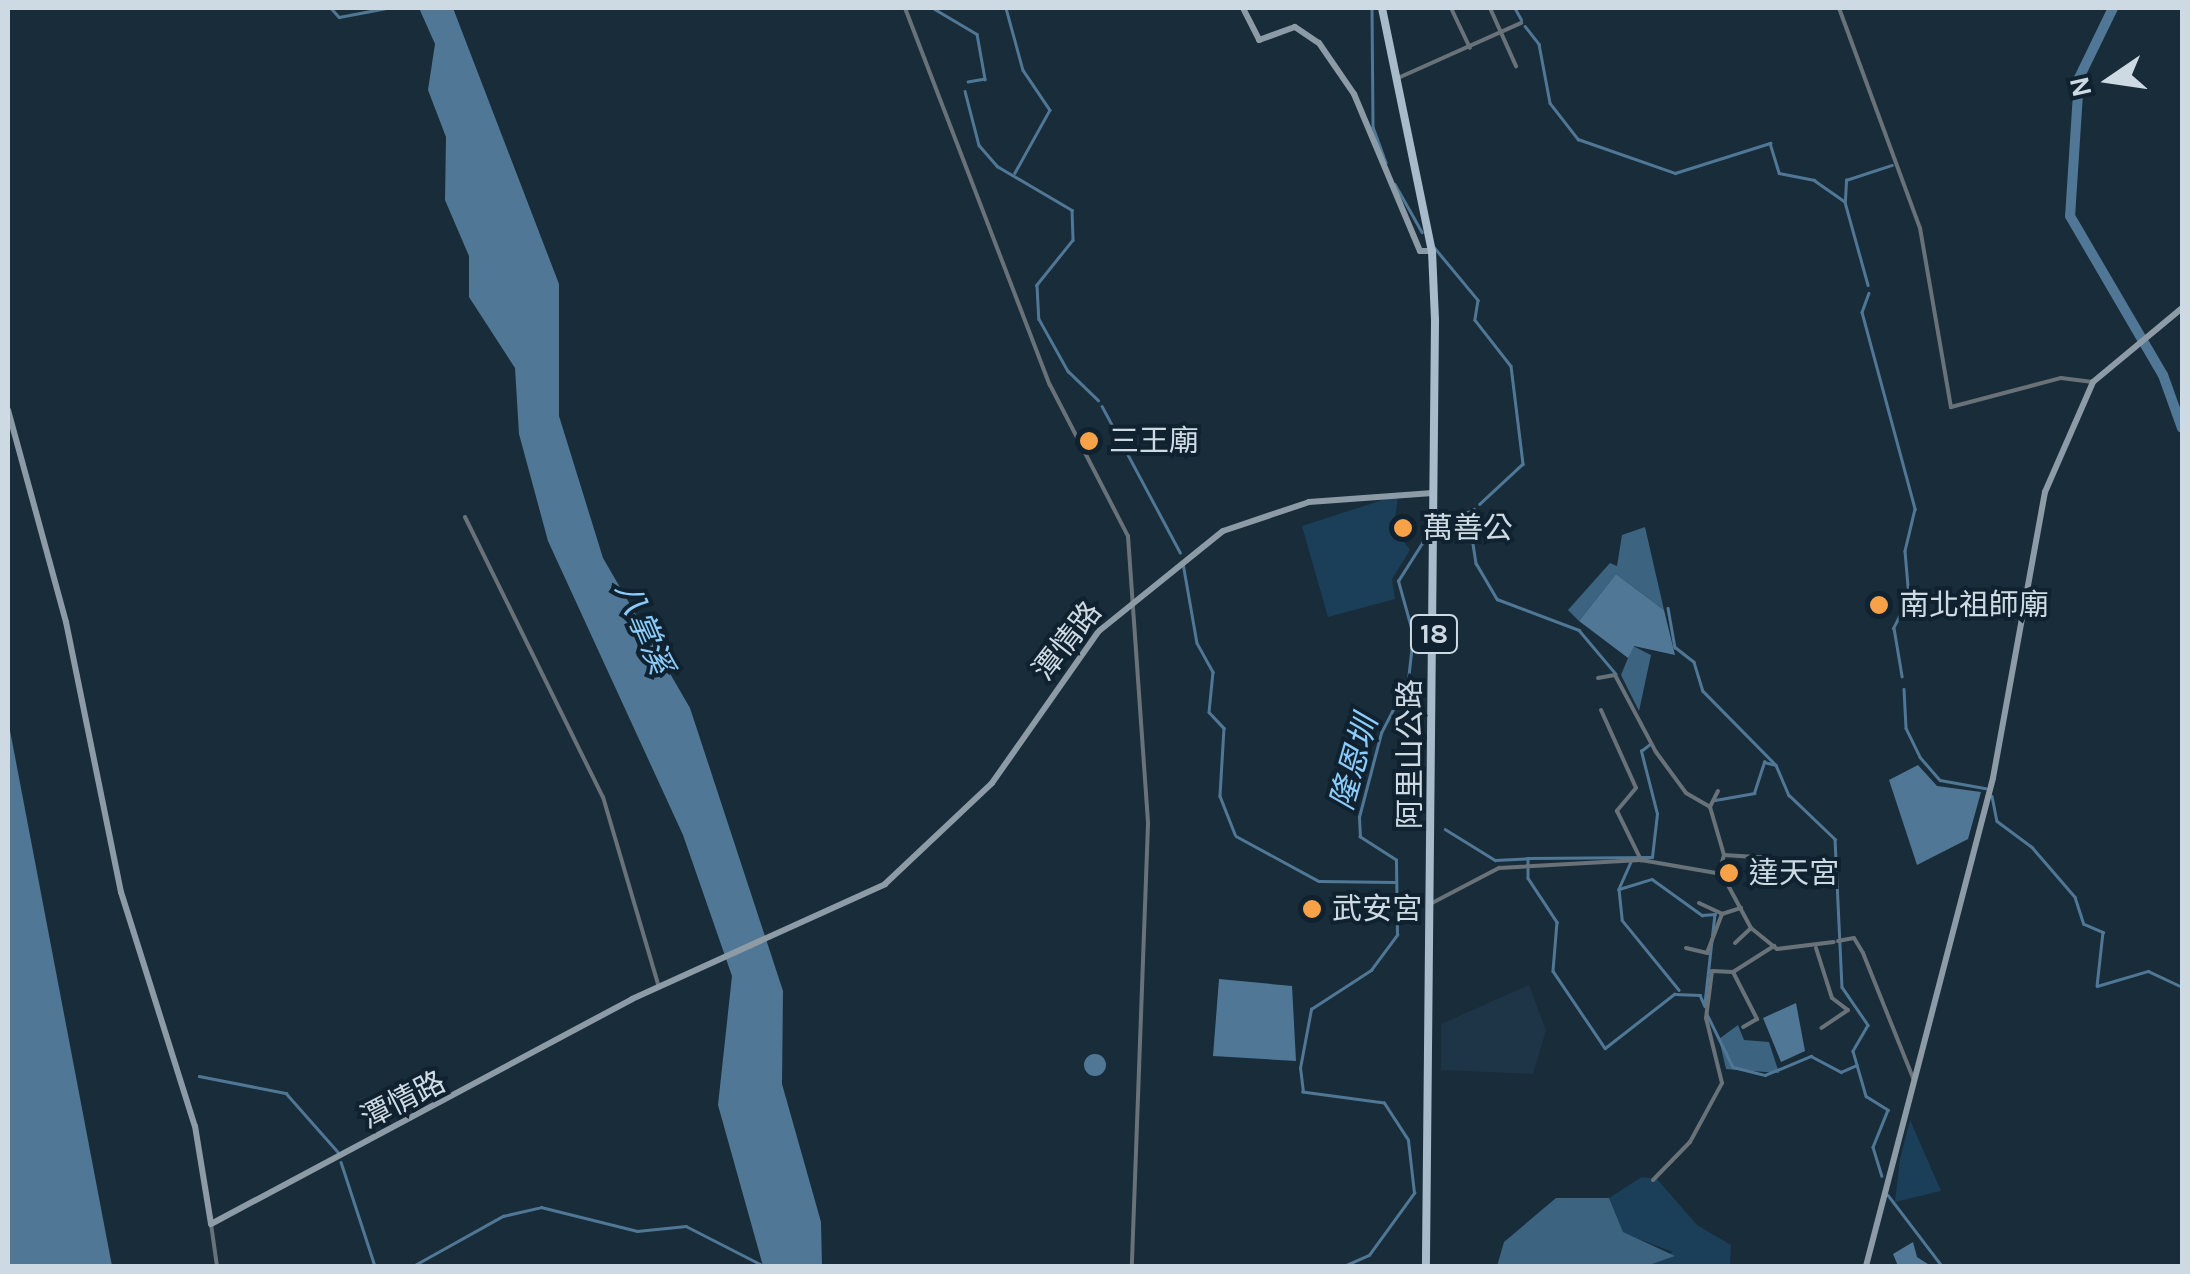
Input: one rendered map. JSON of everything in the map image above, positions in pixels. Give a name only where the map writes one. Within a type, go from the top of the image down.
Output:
[{"type":"main road","name":"阿里山公路","points":[[1382,8],[1432,251],[1432,904],[1426,1266]]},
{"type":"street","points":[[905,8],[1050,385],[1124,517],[1148,824],[1132,1266]]},
{"type":"street","points":[[1243,8],[1259,40],[1295,27],[1319,43],[1354,94],[1420,251],[1432,251]]},
{"type":"street","points":[[1451,8],[1470,48]]},
{"type":"street","points":[[1490,8],[1516,66]]},
{"type":"street","points":[[1840,8],[1920,228],[1950,407],[2061,378],[2094,382]]},
{"type":"street","points":[[1398,78],[1521,23]]},
{"type":"street","points":[[1866,1266],[1993,778],[2045,492],[2094,382],[2182,308]]},
{"type":"street","points":[[8,410],[66,622],[121,892],[195,1126],[218,1266]]},
{"type":"street","name":"潭情路","points":[[211,1224],[663,988],[799,931],[885,884],[940,842],[1133,597],[1183,556],[1265,515],[1359,493],[1434,493]]},
{"type":"street","points":[[465,518],[603,797],[663,988]]},
{"type":"street","points":[[1598,678],[1615,675],[1668,769],[1710,806],[1724,855],[1719,874]]},
{"type":"street","points":[[1602,710],[1636,788],[1617,812],[1641,860]]},
{"type":"street","points":[[1710,806],[1718,791]]},
{"type":"street","points":[[1724,855],[1832,862]]},
{"type":"street","points":[[1432,904],[1500,868],[1641,860],[1719,874],[1752,928],[1774,946]]},
{"type":"street","points":[[1699,903],[1723,914],[1741,908]]},
{"type":"street","points":[[1686,948],[1706,953],[1723,914]]},
{"type":"street","points":[[1735,943],[1752,928]]},
{"type":"street","points":[[1654,1180],[1718,1097],[1724,1073],[1708,988],[1712,971],[1733,972],[1774,946],[1816,948],[1854,938],[1913,1078]]},
{"type":"street","points":[[1816,948],[1832,998],[1848,1010],[1821,1028]]},
{"type":"street","points":[[1733,972],[1757,1019],[1742,1027]]},
{"type":"shaded area","points":[[1398,495],[1394,529],[1410,550],[1392,579],[1395,599],[1328,617],[1302,526]]},
{"type":"shaded area","points":[[1645,527],[1664,610],[1616,574],[1579,621],[1568,610],[1610,563],[1617,566],[1622,535]]},
{"type":"shaded area","points":[[1633,646],[1651,655],[1639,711],[1621,675]]},
{"type":"shaded area","points":[[1529,985],[1546,1030],[1533,1074],[1441,1070],[1441,1024]]},
{"type":"shaded area","points":[[1738,1025],[1744,1040],[1769,1042],[1779,1073],[1726,1069],[1719,1039]]},
{"type":"shaded area","points":[[1910,1120],[1941,1191],[1895,1202],[1900,1159]]},
{"type":"shaded area","points":[[1642,1177],[1657,1179],[1697,1225],[1731,1245],[1730,1266],[1646,1266],[1673,1252],[1623,1233],[1609,1198]]},
{"type":"shaded area","points":[[1556,1198],[1609,1198],[1623,1232],[1675,1256],[1646,1266],[1497,1266],[1504,1242]]},
{"type":"water","name":"八掌溪","points":[[419,8],[453,8],[559,284],[559,416],[603,558],[690,708],[783,991],[782,1084],[821,1222],[822,1266],[763,1266],[718,1105],[732,976],[683,835],[548,541],[519,434],[515,368],[469,297],[469,256],[445,200],[446,137],[428,90],[435,44]]},
{"type":"water","points":[[1616,574],[1664,610],[1675,655],[1634,646],[1628,658],[1579,621]]},
{"type":"water","points":[[8,720],[112,1266],[8,1266]]},
{"type":"water","points":[[1918,765],[1937,786],[1981,792],[1968,839],[1917,865],[1889,780]]},
{"type":"water","points":[[1219,979],[1292,986],[1296,1061],[1213,1056]]},
{"type":"water","points":[[1796,1003],[1805,1051],[1781,1062],[1763,1018]]},
{"type":"water","points":[[1091,1054],[1099,1054],[1106,1065],[1099,1076],[1091,1076],[1084,1069],[1084,1061]]},
{"type":"water","points":[[1913,1242],[1917,1257],[1931,1266],[1898,1266],[1893,1254]]},
{"type":"waterway","points":[[331,8],[339,17],[386,8]]},
{"type":"waterway","points":[[933,8],[977,34],[985,79],[968,82]]},
{"type":"waterway","points":[[1006,8],[1023,70],[1050,110],[1015,173]]},
{"type":"waterway","name":"隆恩圳","points":[[1372,8],[1373,127],[1386,163]]},
{"type":"waterway","points":[[1515,8],[1521,19]]},
{"type":"waterway","points":[[2113,8],[2079,78],[2070,216],[2163,375],[2182,428]]},
{"type":"waterway","points":[[1525,26],[1539,44],[1550,103],[1578,139],[1675,173],[1770,143],[1779,173],[1814,180],[1845,202],[1868,285]]},
{"type":"waterway","points":[[965,91],[979,145],[997,166],[1072,210],[1073,240],[1037,285],[1039,319],[1068,371],[1098,400]]},
{"type":"waterway","points":[[1845,200],[1846,180],[1892,165]]},
{"type":"waterway","name":"隆恩圳","points":[[1395,184],[1422,232]]},
{"type":"waterway","name":"隆恩圳","points":[[1434,247],[1478,300],[1475,320],[1511,366],[1523,464],[1480,504]]},
{"type":"waterway","points":[[1869,293],[1862,312],[1915,509],[1905,551],[1909,598],[1894,628],[1902,676]]},
{"type":"waterway","points":[[1102,406],[1180,552]]},
{"type":"waterway","name":"隆恩圳","points":[[1438,527],[1474,509]]},
{"type":"waterway","points":[[1468,512],[1476,563],[1497,599],[1579,630],[1616,674]]},
{"type":"waterway","name":"隆恩圳","points":[[1344,1266],[1369,1255],[1414,1193],[1408,1140],[1384,1103],[1303,1092],[1300,1068],[1311,1009],[1371,970],[1397,935],[1396,860],[1360,837],[1359,817],[1381,733],[1408,680],[1413,635],[1398,581],[1429,532]]},
{"type":"waterway","points":[[1183,563],[1197,643],[1213,672],[1209,712],[1224,728],[1220,796],[1235,834]]},
{"type":"waterway","points":[[1668,608],[1675,647],[1694,662],[1703,691],[1775,764]]},
{"type":"waterway","points":[[1904,689],[1906,728],[1920,757],[1940,780],[1985,788]]},
{"type":"waterway","points":[[1529,858],[1652,857],[1657,814],[1641,751],[1650,744]]},
{"type":"waterway","points":[[1715,800],[1754,793],[1764,762],[1776,765],[1789,795],[1835,839],[1842,987],[1868,1025],[1853,1051],[1866,1096],[1888,1110],[1873,1147],[1882,1176]]},
{"type":"waterway","points":[[1992,796],[1997,821],[2032,847],[2075,897],[2084,924],[2103,932],[2097,986],[2148,971],[2182,987]]},
{"type":"waterway","points":[[1445,829],[1495,860],[1528,858],[1528,878],[1557,922],[1553,971],[1605,1048],[1674,994],[1700,995],[1705,1006]]},
{"type":"waterway","points":[[1236,836],[1319,881],[1394,882]]},
{"type":"waterway","points":[[1631,862],[1619,889],[1622,920],[1679,990]]},
{"type":"waterway","points":[[1619,889],[1652,879],[1702,915],[1715,914],[1705,1003]]},
{"type":"waterway","points":[[1707,1014],[1733,1067],[1765,1075],[1811,1056],[1841,1072],[1857,1065]]},
{"type":"waterway","points":[[199,1076],[286,1093],[338,1152]]},
{"type":"waterway","points":[[341,1162],[375,1266]]},
{"type":"waterway","points":[[1888,1195],[1942,1266]]},
{"type":"waterway","points":[[413,1266],[503,1216],[541,1207],[637,1231],[686,1226],[764,1266]]},
{"type":"place","name":"三王廟","points":[[1089,441]]},
{"type":"place","name":"萬善公","points":[[1403,528]]},
{"type":"place","name":"南北祖師廟","points":[[1879,605]]},
{"type":"place","name":"達天宮","points":[[1729,873]]},
{"type":"place","name":"武安宮","points":[[1312,909]]}]
